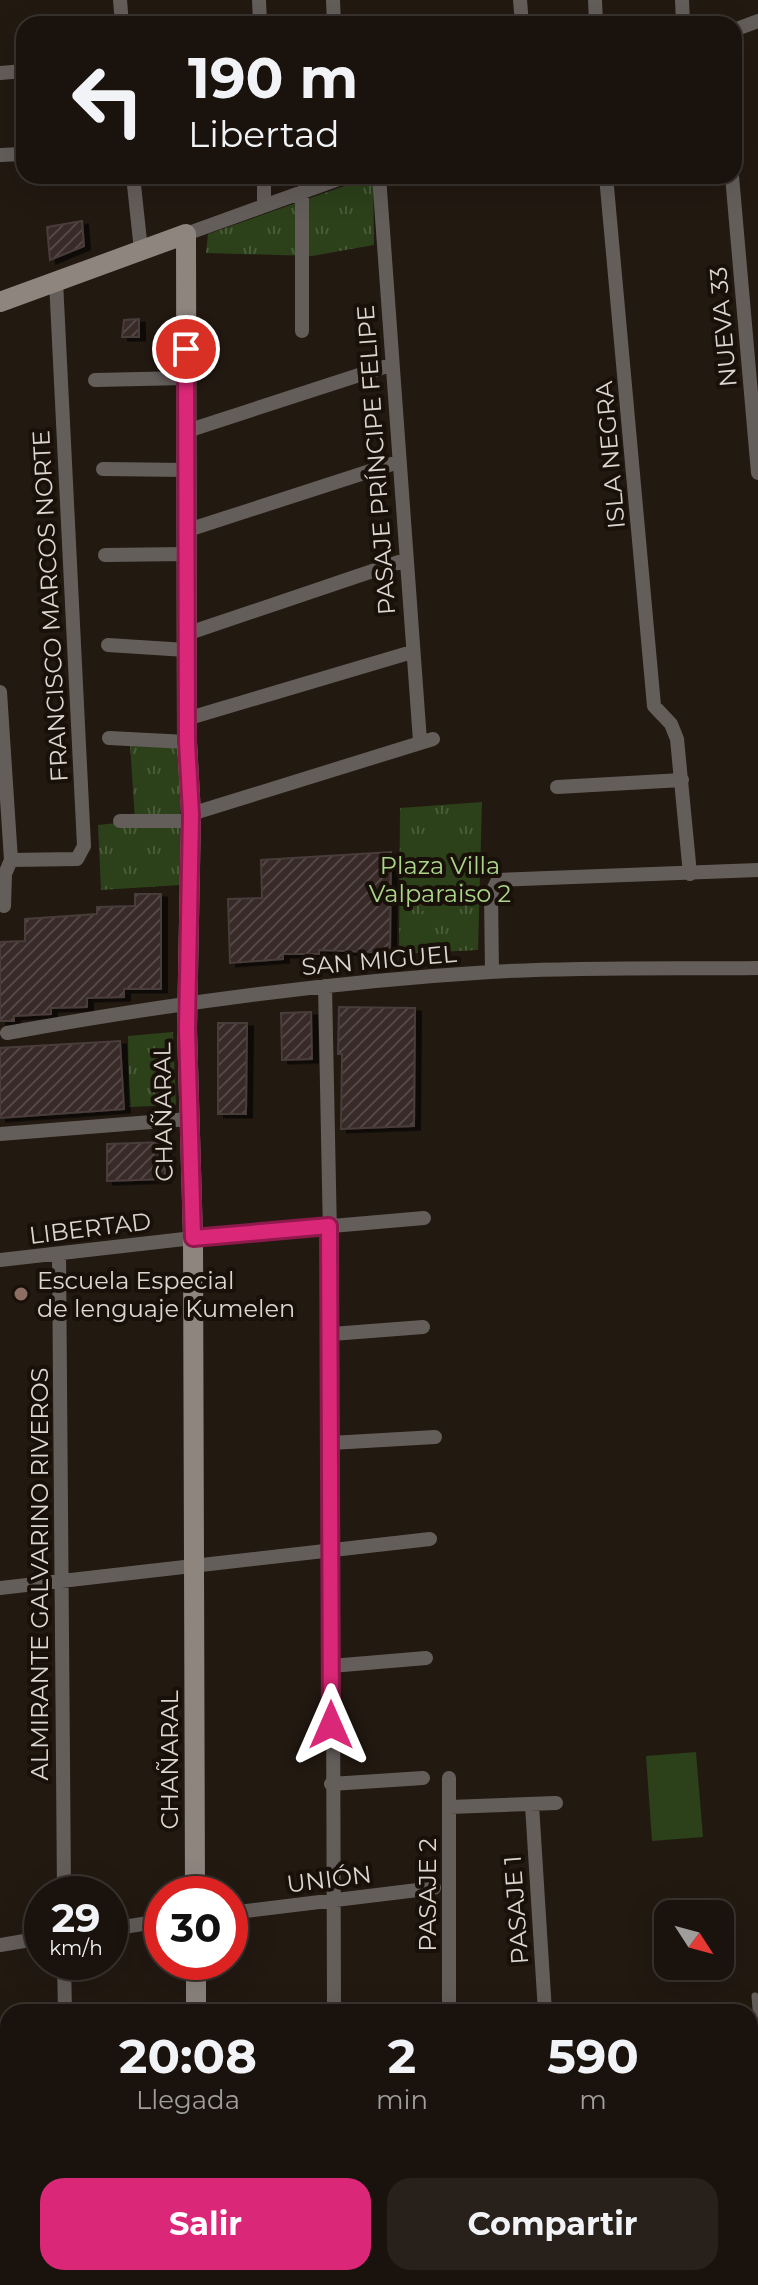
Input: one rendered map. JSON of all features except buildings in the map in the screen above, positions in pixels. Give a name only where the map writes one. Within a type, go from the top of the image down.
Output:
[{"type":"street","points":[[134,184],[141,250]]},
{"type":"street","points":[[264,184],[264,206]]},
{"type":"street","points":[[0,302],[323,184]]},
{"type":"street","name":"PASAJE PRÍNCIPE FELIPE","points":[[190,818],[426,740],[412,652],[379,184]]},
{"type":"street","name":"ISLA NEGRA","points":[[607,184],[654,706],[671,724],[677,739],[690,874]]},
{"type":"street","name":"NUEVA 33","points":[[733,184],[758,473]]},
{"type":"street","points":[[302,192],[302,331]]},
{"type":"street","name":"CHAÑARAL","points":[[186,234],[186,719],[190,818],[189,1119],[193,1238],[195,1876]]},
{"type":"street","name":"FRANCISCO MARCOS NORTE","points":[[11,860],[77,859],[84,846],[56,281]]},
{"type":"street","points":[[187,431],[390,365]]},
{"type":"street","points":[[95,380],[186,378]]},
{"type":"street","points":[[185,531],[398,462]]},
{"type":"street","points":[[103,469],[186,470]]},
{"type":"street","points":[[105,555],[186,554]]},
{"type":"street","points":[[108,645],[186,642],[405,560]]},
{"type":"street","points":[[186,719],[412,652]]},
{"type":"street","points":[[0,692],[11,860],[5,874],[4,906]]},
{"type":"street","points":[[109,738],[187,742]]},
{"type":"street","points":[[557,787],[682,780]]},
{"type":"street","points":[[120,821],[190,818]]},
{"type":"street","points":[[492,972],[491,894],[498,880],[758,870]]},
{"type":"street","name":"SAN MIGUEL","points":[[7,1033],[189,1003],[325,986],[492,972],[758,968]]},
{"type":"street","points":[[325,986],[332,1334],[330,1549],[334,2004]]},
{"type":"street","points":[[0,1134],[189,1119]]},
{"type":"street","name":"LIBERTAD","points":[[0,1260],[193,1238],[424,1218]]},
{"type":"street","name":"ALMIRANTE GALVARINO RIVEROS","points":[[59,1254],[64,1876]]},
{"type":"street","points":[[332,1334],[423,1327]]},
{"type":"street","points":[[331,1443],[435,1437]]},
{"type":"street","points":[[0,1588],[430,1539]]},
{"type":"street","points":[[331,1666],[426,1658]]},
{"type":"street","points":[[331,1784],[423,1778]]},
{"type":"street","name":"PASAJE 2","points":[[449,1778],[449,2004]]},
{"type":"street","points":[[449,1807],[556,1803]]},
{"type":"street","name":"PASAJE 1","points":[[532,1805],[544,2004]]},
{"type":"street","name":"UNIÓN","points":[[248,1911],[434,1888]]},
{"type":"street","points":[[0,1945],[24,1941]]},
{"type":"street","points":[[64,1980],[65,2004]]},
{"type":"street","points":[[196,1980],[196,2004]]},
{"type":"lane","points":[[755,1996],[756,2004]]},
{"type":"green space","points":[[350,184],[373,184],[374,245],[312,256],[206,253],[208,234]]},
{"type":"green space","points":[[130,744],[180,747],[180,885],[101,890],[98,825],[135,821]]},
{"type":"green space","name":"Plaza Villa Valparaiso 2","points":[[482,802],[478,950],[399,954],[400,808]]},
{"type":"green space","points":[[418,834],[462,834],[462,909],[419,911]]},
{"type":"green space","points":[[173,1032],[176,1105],[129,1107],[128,1036]]},
{"type":"green space","points":[[696,1752],[703,1837],[652,1841],[646,1756]]},
{"type":"place","name":"Escuela Especial de lenguaje Kumelen","points":[[21,1294]]},
{"type":"route","points":[[186,349],[187,742],[191,814],[187,1029],[193,1238],[329,1226],[332,1334],[331,1725]]}]
